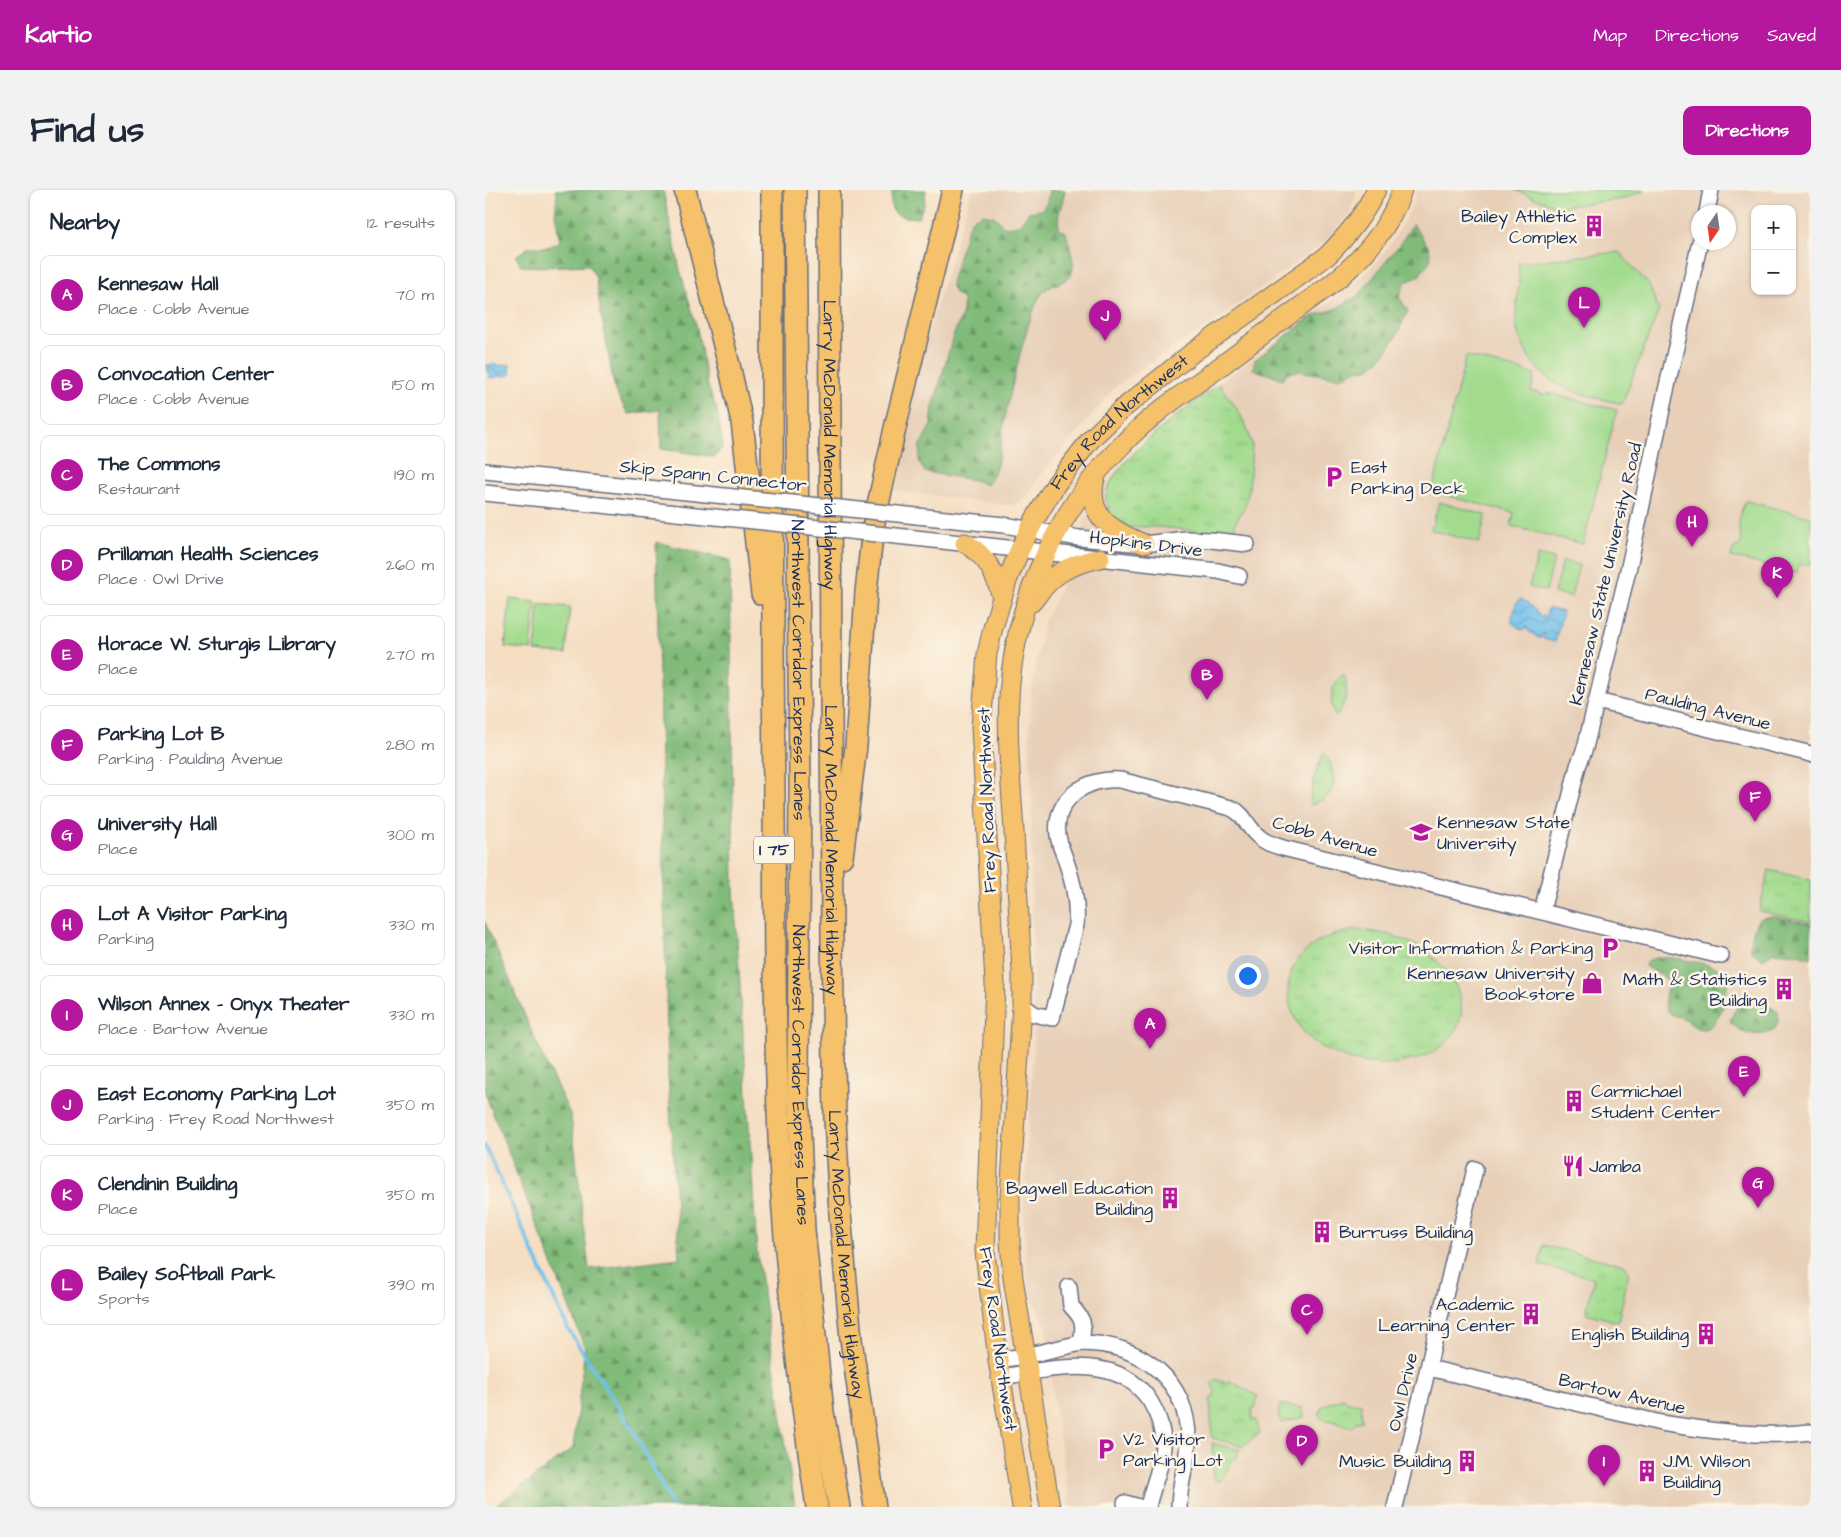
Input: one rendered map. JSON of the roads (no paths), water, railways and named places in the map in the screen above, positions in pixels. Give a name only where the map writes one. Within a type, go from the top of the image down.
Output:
[{"type":"highway","points":[[685,190],[742,422],[757,559],[773,658]]},
{"type":"highway","name":"I 75","points":[[772,190],[775,1006],[783,1211],[793,1330],[817,1507]]},
{"type":"highway","name":"Northwest Corridor Express Lanes","points":[[795,190],[800,786],[798,1088],[804,1230],[823,1412],[839,1507]]},
{"type":"highway","name":"Larry McDonald Memorial Highway","points":[[829,190],[831,944],[835,1119],[851,1339],[875,1507]]},
{"type":"highway","points":[[831,944],[856,746],[866,592],[873,527],[953,190]]},
{"type":"main road","name":"Frey Road Northwest","points":[[1022,1507],[1000,1369],[985,1252],[995,983],[981,726],[987,654],[1001,597],[1020,549],[1051,492],[1067,468],[1091,439],[1121,410],[1192,353],[1327,256],[1346,238],[1361,218],[1376,190]]},
{"type":"main road","name":"Frey Road Northwest","points":[[1050,1507],[1013,1278],[1009,1220],[1022,1005],[1022,971],[1009,751],[1009,710],[1010,683],[1023,615],[1032,588],[1048,552],[1072,507],[1120,447],[1161,410],[1329,286],[1353,266],[1377,239],[1394,210],[1402,190]]},
{"type":"main road","points":[[1097,474],[1092,494],[1094,505],[1099,515],[1114,530],[1144,544]]},
{"type":"main road","points":[[958,542],[975,550],[987,561],[995,577],[1001,597]]},
{"type":"main road","points":[[1023,615],[1039,592],[1059,572],[1083,562],[1100,558]]},
{"type":"street","points":[[1708,205],[1711,190]]},
{"type":"street","name":"Kennesaw State University Road","points":[[1542,912],[1597,701],[1630,562],[1665,395],[1699,250]]},
{"type":"street","name":"Skip Spann Connector","points":[[485,471],[953,520],[1057,534]]},
{"type":"street","points":[[485,493],[1048,552]]},
{"type":"street","name":"Hopkins Drive","points":[[1057,534],[1144,544],[1203,540],[1247,544]]},
{"type":"street","name":"Hopkins Drive","points":[[1048,552],[1218,571],[1239,576]]},
{"type":"street","name":"Paulding Avenue","points":[[1597,701],[1811,754]]},
{"type":"street","name":"Cobb Avenue","points":[[1022,1005],[1034,1014],[1052,1018],[1072,942],[1077,914],[1073,885],[1058,838],[1059,821],[1063,807],[1072,796],[1083,786],[1095,781],[1120,780],[1231,808],[1241,814],[1257,836],[1264,841],[1283,848],[1721,956]]},
{"type":"street","name":"Owl Drive","points":[[1395,1507],[1475,1169]]},
{"type":"street","points":[[1069,1287],[1071,1306],[1084,1324],[1081,1343]]},
{"type":"street","points":[[1000,1369],[1027,1364],[1081,1343],[1102,1344],[1133,1353],[1149,1362],[1161,1373],[1176,1392],[1185,1410],[1188,1436],[1187,1453],[1180,1486],[1179,1507]]},
{"type":"street","points":[[1027,1364],[1067,1368],[1099,1368],[1124,1375],[1141,1389],[1156,1411],[1163,1436],[1161,1460],[1148,1507]]},
{"type":"street","name":"Bartow Avenue","points":[[1429,1368],[1661,1424],[1744,1433],[1791,1434],[1811,1432]]},
{"type":"water","points":[[496,364],[496,366],[510,364],[511,375],[489,378],[487,365]]},
{"type":"water","points":[[1521,599],[1541,616],[1546,616],[1548,608],[1563,612],[1555,642],[1543,639],[1544,633],[1542,633],[1541,638],[1538,638],[1527,630],[1527,627],[1524,630],[1512,623],[1516,603]]},
{"type":"waterway","points":[[485,1146],[568,1329],[633,1430],[673,1507]]},
{"type":"place","name":"Bailey Athletic Complex","points":[[1594,226]]},
{"type":"place","name":"Bailey Softball Park","points":[[1584,328]]},
{"type":"place","name":"East Economy Parking Lot","points":[[1105,341]]},
{"type":"place","name":"East Parking Deck","points":[[1334,477]]},
{"type":"place","name":"Lot A Visitor Parking","points":[[1692,547]]},
{"type":"place","name":"Clendinin Building","points":[[1777,598]]},
{"type":"place","name":"Convocation Center","points":[[1207,700]]},
{"type":"place","name":"Parking Lot B","points":[[1755,822]]},
{"type":"place","name":"Kennesaw State University","points":[[1421,832]]},
{"type":"place","name":"Visitor Information & Parking","points":[[1610,948]]},
{"type":"place","name":"Kennesaw University Bookstore","points":[[1592,983]]},
{"type":"place","name":"Math & Statistics Building","points":[[1784,989]]},
{"type":"place","name":"Kennesaw Hall","points":[[1150,1049]]},
{"type":"place","name":"Horace W. Sturgis Library","points":[[1744,1097]]},
{"type":"place","name":"Carmichael Student Center","points":[[1574,1101]]},
{"type":"place","name":"Jamba","points":[[1573,1166]]},
{"type":"place","name":"Bagwell Education Building","points":[[1170,1198]]},
{"type":"place","name":"University Hall","points":[[1758,1208]]},
{"type":"place","name":"Burruss Building","points":[[1322,1232]]},
{"type":"place","name":"Academic Learning Center","points":[[1531,1314]]},
{"type":"place","name":"English Building","points":[[1706,1334]]},
{"type":"place","name":"The Commons","points":[[1307,1335]]},
{"type":"place","name":"V2 Visitor Parking Lot","points":[[1106,1449]]},
{"type":"place","name":"Music Building","points":[[1467,1461]]},
{"type":"place","name":"Prillaman Health Sciences","points":[[1302,1466]]},
{"type":"place","name":"J.M. Wilson Building","points":[[1647,1471]]},
{"type":"place","name":"Wilson Annex - Onyx Theater","points":[[1604,1486]]}]
